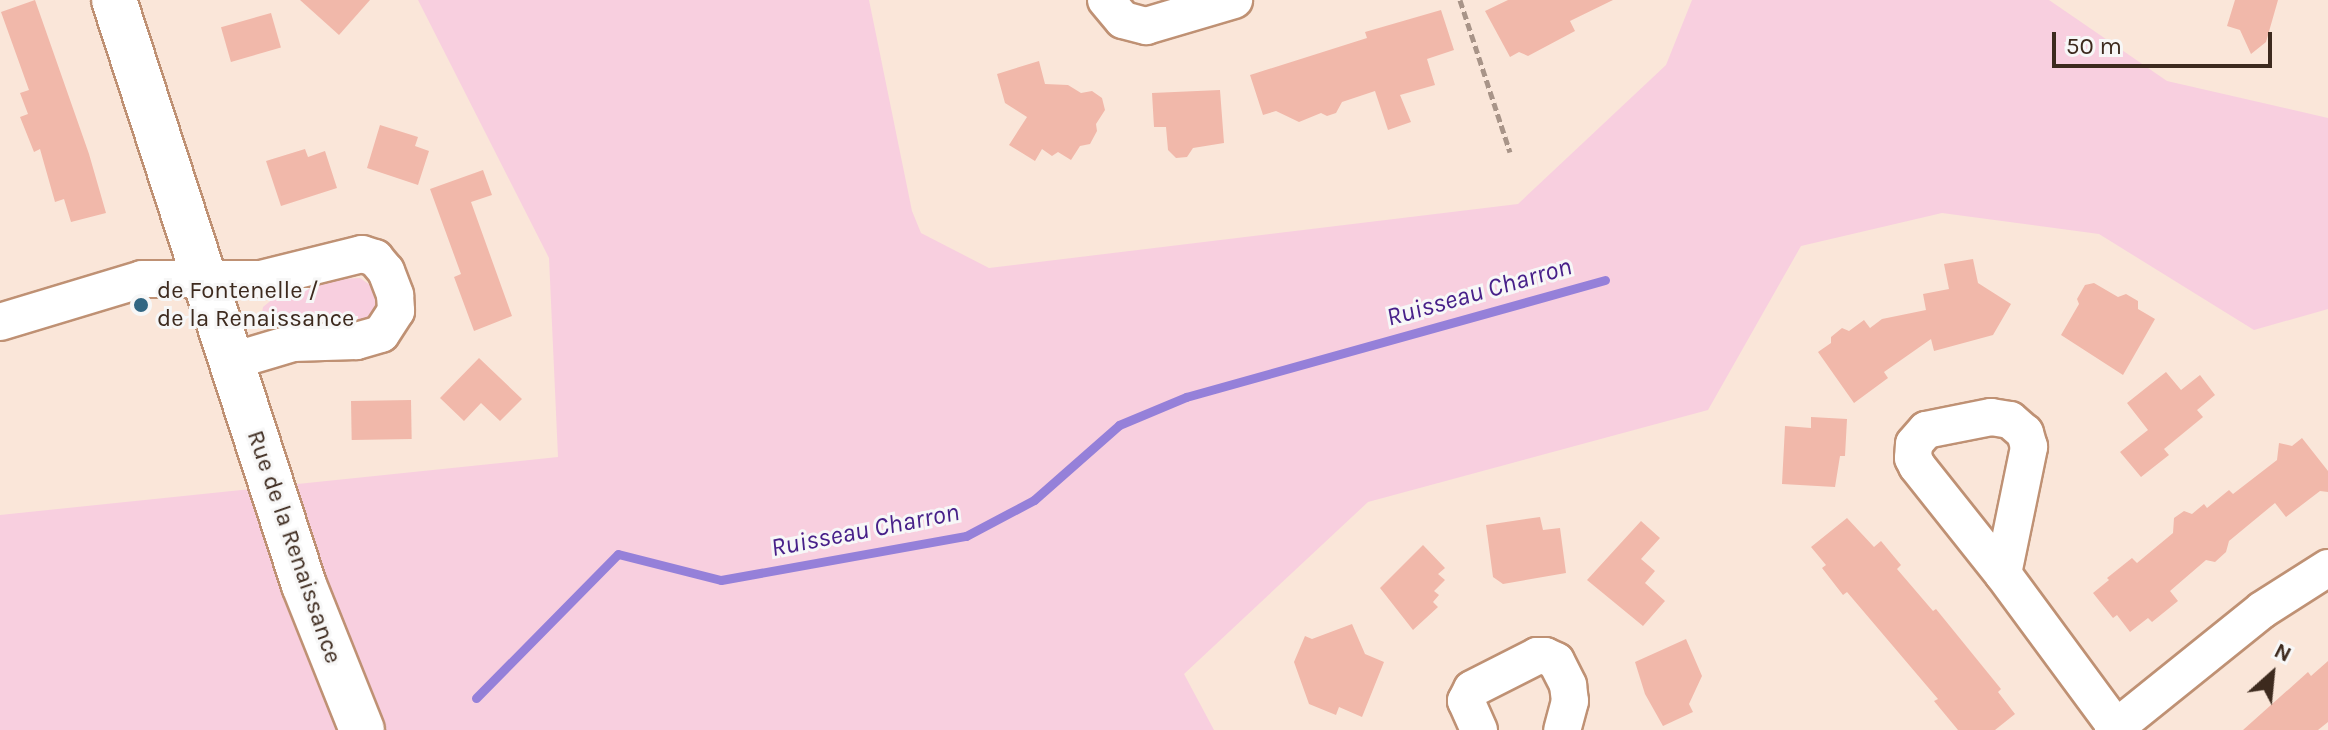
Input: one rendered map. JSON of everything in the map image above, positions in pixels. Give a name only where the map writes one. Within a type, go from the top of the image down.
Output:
[{"type":"street","name":"Rue de la Renaissance","points":[[114,0],[309,597],[362,730]]},
{"type":"street","points":[[1106,0],[1123,20],[1146,26],[1234,0]]},
{"type":"street","points":[[0,322],[142,279],[261,279],[362,254],[381,264],[392,283],[396,311],[381,334],[356,341],[293,343],[233,361]]},
{"type":"street","points":[[2003,574],[2114,729],[2262,610],[2328,568]]},
{"type":"street","points":[[1479,730],[1466,701],[1472,689],[1537,656],[1545,656],[1556,661],[1568,685],[1570,701],[1562,730]]},
{"type":"path","points":[[1460,0],[1510,152]]},
{"type":"shaded area","points":[[418,0],[869,0],[912,211],[921,233],[989,268],[1518,204],[1666,65],[1692,0],[2049,0],[2167,81],[2328,118],[2328,309],[2254,330],[2099,234],[1942,213],[1801,246],[1708,410],[1368,502],[1184,674],[1214,730],[0,730],[0,515],[558,457],[549,258]]},
{"type":"shaded area","points":[[360,278],[373,287],[376,297],[376,306],[369,319],[314,321],[275,328],[265,321],[272,319],[270,311],[262,313],[263,307],[274,298],[338,279]]},
{"type":"building","points":[[35,0],[89,154],[106,213],[71,222],[64,199],[55,202],[40,149],[34,152],[20,117],[28,114],[20,93],[29,90],[1,12]]},
{"type":"building","points":[[300,0],[370,0],[339,35]]},
{"type":"building","points":[[1508,0],[1613,0],[1570,21],[1575,31],[1528,56],[1519,52],[1510,57],[1485,11]]},
{"type":"building","points":[[2235,0],[2278,0],[2266,42],[2251,54],[2240,30],[2227,26]]},
{"type":"building","points":[[1441,10],[1454,50],[1427,59],[1435,85],[1400,95],[1411,122],[1388,130],[1375,91],[1342,102],[1336,113],[1327,116],[1321,113],[1299,122],[1276,111],[1263,115],[1250,75],[1367,38],[1365,32]]},
{"type":"building","points":[[271,13],[281,48],[231,62],[221,27]]},
{"type":"building","points":[[1039,61],[1045,84],[1068,85],[1081,93],[1092,91],[1102,98],[1105,110],[1096,124],[1097,131],[1090,144],[1080,146],[1071,160],[1058,152],[1052,156],[1042,149],[1035,161],[1009,145],[1027,117],[1005,103],[997,74]]},
{"type":"building","points":[[1220,90],[1224,143],[1193,148],[1187,157],[1176,158],[1168,150],[1166,127],[1154,127],[1152,93]]},
{"type":"building","points":[[380,125],[418,137],[415,146],[429,151],[418,185],[367,168]]},
{"type":"building","points":[[305,149],[308,157],[325,151],[337,188],[281,206],[266,161]]},
{"type":"building","points":[[483,170],[492,195],[471,202],[512,316],[474,331],[454,277],[461,274],[430,189]]},
{"type":"building","points":[[1973,259],[1978,283],[2011,304],[1993,335],[1934,351],[1931,339],[1884,372],[1888,378],[1854,403],[1818,352],[1831,343],[1831,337],[1842,328],[1849,331],[1864,320],[1870,328],[1882,319],[1926,310],[1923,294],[1949,289],[1944,264]]},
{"type":"building","points":[[2094,283],[2118,297],[2126,294],[2138,301],[2138,309],[2155,319],[2123,375],[2061,335],[2079,304],[2077,299],[2085,285]]},
{"type":"building","points":[[479,358],[522,399],[500,421],[481,403],[464,421],[440,398]]},
{"type":"building","points":[[2166,372],[2181,390],[2200,375],[2215,395],[2197,410],[2203,417],[2164,449],[2169,455],[2141,477],[2120,452],[2148,430],[2127,403]]},
{"type":"building","points":[[411,400],[412,439],[352,440],[351,401]]},
{"type":"building","points":[[1811,417],[1847,419],[1845,456],[1840,456],[1835,487],[1782,484],[1785,426],[1811,428]]},
{"type":"building","points":[[2302,438],[2328,471],[2328,492],[2320,491],[2286,517],[2275,503],[2229,541],[2226,552],[2215,562],[2206,560],[2170,591],[2178,601],[2152,622],[2148,618],[2130,632],[2117,615],[2113,618],[2093,593],[2109,580],[2107,578],[2132,558],[2137,563],[2173,533],[2174,518],[2184,511],[2192,514],[2204,504],[2207,508],[2229,490],[2233,494],[2277,460],[2279,443],[2292,446]]},
{"type":"building","points":[[1540,517],[1543,530],[1560,528],[1566,573],[1503,584],[1493,577],[1486,525]]},
{"type":"building","points":[[1847,518],[1874,547],[1881,541],[1901,565],[1897,569],[1933,611],[1936,609],[2001,689],[1998,692],[2015,714],[1995,730],[1958,730],[1934,701],[1938,699],[1847,592],[1843,595],[1822,568],[1826,565],[1811,547]]},
{"type":"building","points":[[1641,521],[1660,538],[1641,559],[1655,571],[1645,583],[1665,601],[1643,626],[1587,580]]},
{"type":"building","points":[[1423,545],[1445,568],[1438,574],[1445,580],[1434,591],[1439,595],[1433,602],[1438,607],[1413,630],[1380,588]]},
{"type":"building","points":[[1352,624],[1365,654],[1384,662],[1362,717],[1339,707],[1336,715],[1309,704],[1294,662],[1305,636],[1312,639]]},
{"type":"building","points":[[1686,639],[1702,676],[1689,704],[1693,712],[1663,726],[1645,694],[1635,662]]},
{"type":"building","points":[[2328,661],[2328,722],[2318,730],[2243,730],[2308,672],[2311,676]]},
{"type":"waterway","name":"Ruisseau Charron","points":[[476,698],[618,554],[721,580],[966,536],[1034,500],[1119,425],[1186,397],[1605,280]]},
{"type":"place","name":"de Fontenelle / de la Renaissance","points":[[141,305]]}]
